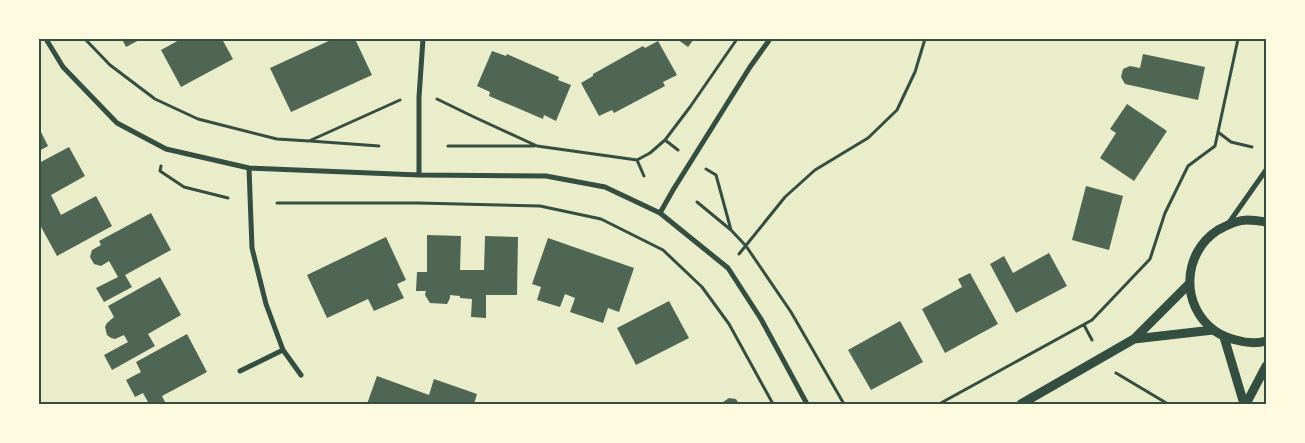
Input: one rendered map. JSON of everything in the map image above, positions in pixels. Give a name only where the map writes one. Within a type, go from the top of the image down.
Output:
[{"type":"street","points":[[46,39],[63,67],[117,123],[166,148],[249,168],[546,176],[604,188],[660,213],[728,268],[761,318],[807,404]]},
{"type":"street","points":[[419,174],[419,98],[424,39]]},
{"type":"street","points":[[660,213],[677,182],[750,66],[770,39]]},
{"type":"street","points":[[249,168],[252,248],[266,304],[283,350],[301,375]]},
{"type":"street","points":[[1228,224],[1266,170]]},
{"type":"street","points":[[1266,222],[1247,220],[1228,224],[1212,234],[1199,248],[1192,265],[1190,283],[1193,301],[1201,317],[1213,330],[1224,337],[1245,343],[1266,341]]},
{"type":"street","points":[[1020,404],[1134,339],[1190,283]]},
{"type":"street","points":[[1134,339],[1213,330]]},
{"type":"street","points":[[1224,337],[1245,404]]},
{"type":"street","points":[[240,371],[283,350]]},
{"type":"street","points":[[1245,404],[1266,366]]},
{"type":"path","points":[[85,39],[110,65],[155,99],[198,119],[277,139],[379,146]]},
{"type":"path","points":[[448,146],[537,146],[637,160],[650,153],[665,140],[737,39]]},
{"type":"path","points":[[728,268],[785,198],[816,170],[868,138],[897,110],[915,72],[925,39]]},
{"type":"path","points":[[938,404],[1092,320],[1150,259],[1165,212],[1188,166],[1215,146],[1238,39]]},
{"type":"path","points":[[432,96],[474,118],[537,146]]},
{"type":"path","points":[[309,141],[403,98]]},
{"type":"path","points":[[1218,132],[1231,142],[1252,147]]},
{"type":"path","points":[[665,140],[678,151]]},
{"type":"path","points":[[166,148],[160,170],[184,187],[228,198]]},
{"type":"path","points":[[637,160],[644,176]]},
{"type":"path","points":[[701,166],[716,175],[731,230]]},
{"type":"path","points":[[697,202],[731,230],[746,246],[791,312],[844,404]]},
{"type":"path","points":[[277,203],[418,203],[540,206],[602,218],[663,250],[702,287],[729,324],[773,404]]},
{"type":"path","points":[[1084,325],[1093,342]]},
{"type":"path","points":[[1116,372],[1168,404]]},
{"type":"building","points":[[122,39],[141,39],[126,47]]},
{"type":"building","points":[[181,39],[222,39],[233,59],[181,87],[161,50]]},
{"type":"building","points":[[333,39],[355,39],[372,75],[291,112],[270,68]]},
{"type":"building","points":[[677,39],[694,39],[688,47]]},
{"type":"building","points":[[658,41],[677,75],[663,82],[665,86],[614,113],[612,110],[599,116],[581,83],[593,76],[593,74],[643,46],[645,48]]},
{"type":"building","points":[[492,51],[506,56],[507,54],[559,77],[558,80],[571,85],[556,121],[544,115],[543,119],[489,96],[490,92],[477,86]]},
{"type":"building","points":[[1143,54],[1205,67],[1198,100],[1125,84],[1121,77],[1123,69],[1130,66],[1140,68]]},
{"type":"building","points":[[1127,104],[1167,131],[1134,181],[1100,158],[1116,133],[1110,129]]},
{"type":"building","points":[[39,128],[48,146],[39,151]]},
{"type":"building","points":[[69,147],[85,176],[51,195],[61,215],[96,196],[112,226],[57,256],[39,226],[39,163]]},
{"type":"building","points":[[1086,186],[1123,196],[1109,250],[1072,240]]},
{"type":"building","points":[[151,213],[171,250],[125,275],[132,287],[104,302],[96,288],[118,277],[109,261],[101,266],[94,264],[90,257],[92,250],[101,245],[99,241]]},
{"type":"building","points":[[427,235],[461,236],[460,270],[484,270],[485,236],[518,237],[517,295],[486,295],[486,318],[471,317],[472,299],[450,295],[447,304],[430,303],[425,295],[426,291],[416,291],[417,272],[427,272]]},
{"type":"building","points":[[386,237],[406,280],[397,284],[404,298],[374,311],[368,299],[327,318],[307,275]]},
{"type":"building","points":[[548,238],[634,268],[619,312],[608,308],[603,323],[570,312],[575,298],[565,294],[560,307],[537,300],[541,287],[532,284]]},
{"type":"building","points":[[1049,253],[1067,286],[1016,313],[990,264],[1004,256],[1013,273]]},
{"type":"building","points":[[970,273],[998,324],[945,353],[922,309],[962,287],[958,279]]},
{"type":"building","points":[[160,277],[181,315],[148,334],[155,346],[112,370],[104,355],[128,342],[124,335],[115,339],[107,335],[105,327],[114,317],[108,306]]},
{"type":"building","points":[[669,301],[689,338],[636,365],[617,328]]},
{"type":"building","points":[[900,321],[923,362],[871,390],[848,350]]},
{"type":"building","points":[[187,334],[207,372],[162,396],[166,404],[144,404],[148,402],[143,393],[135,397],[126,380],[141,372],[136,362]]},
{"type":"building","points":[[377,376],[429,395],[434,379],[477,394],[474,404],[367,404]]},
{"type":"building","points":[[729,398],[736,399],[739,404],[722,404]]}]
